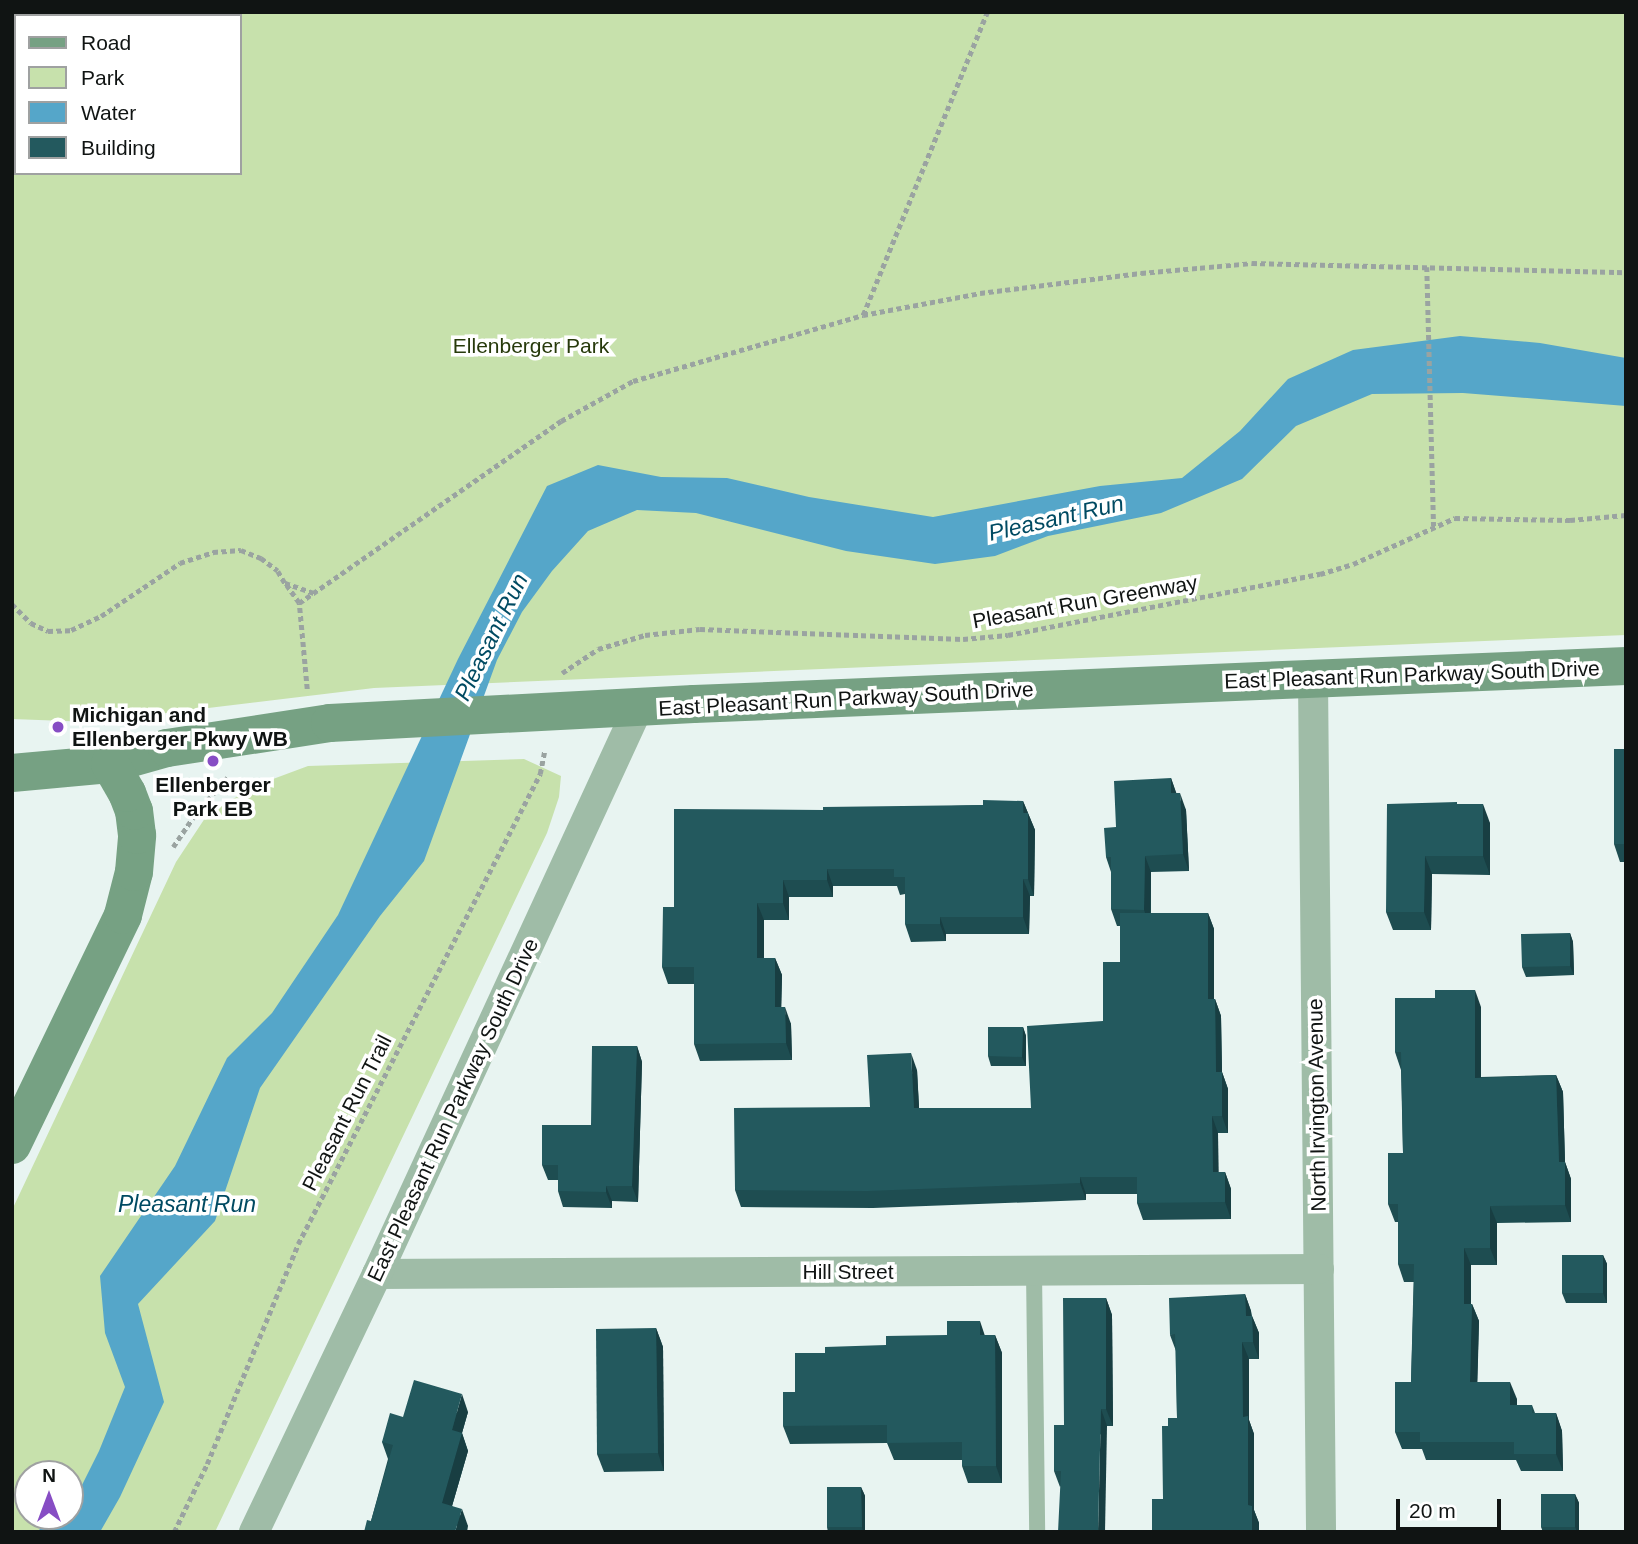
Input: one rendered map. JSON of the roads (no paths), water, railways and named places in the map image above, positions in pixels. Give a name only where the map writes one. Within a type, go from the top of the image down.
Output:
[{"type":"main road","name":"East Pleasant Run Parkway South Drive","points":[[638,708],[1626,666]]},
{"type":"main road","points":[[12,773],[110,764],[319,709],[551,702],[638,708]]},
{"type":"main road","points":[[12,1145],[122,915],[134,872],[137,835],[134,811],[128,793],[110,764]]},
{"type":"street","name":"North Irvington Avenue","points":[[1313,678],[1321,1532]]},
{"type":"street","name":"East Pleasant Run Parkway South Drive","points":[[254,1532],[377,1274],[638,708]]},
{"type":"street","name":"Hill Street","points":[[377,1274],[1319,1269]]},
{"type":"lane","points":[[1034,1271],[1037,1532]]},
{"type":"water","name":"Pleasant Run","points":[[1460,336],[1540,343],[1626,358],[1626,406],[1463,393],[1372,394],[1296,426],[1242,479],[1161,513],[1048,536],[995,556],[935,564],[846,551],[696,513],[637,510],[588,531],[552,571],[522,612],[497,660],[424,861],[380,916],[260,1088],[215,1221],[138,1304],[164,1402],[120,1497],[100,1532],[37,1532],[84,1530],[84,1481],[125,1387],[105,1333],[100,1276],[175,1166],[227,1058],[272,1013],[338,915],[458,659],[547,486],[598,465],[661,477],[727,478],[809,497],[933,517],[1100,486],[1182,478],[1240,431],[1288,379],[1353,350]]},
{"type":"place","name":"Michigan and Ellenberger Pkwy WB","points":[[58,727]]},
{"type":"place","name":"Ellenberger Park EB","points":[[213,761]]},
{"type":"park label","name":"Ellenberger Park","points":[[531,346]]}]
